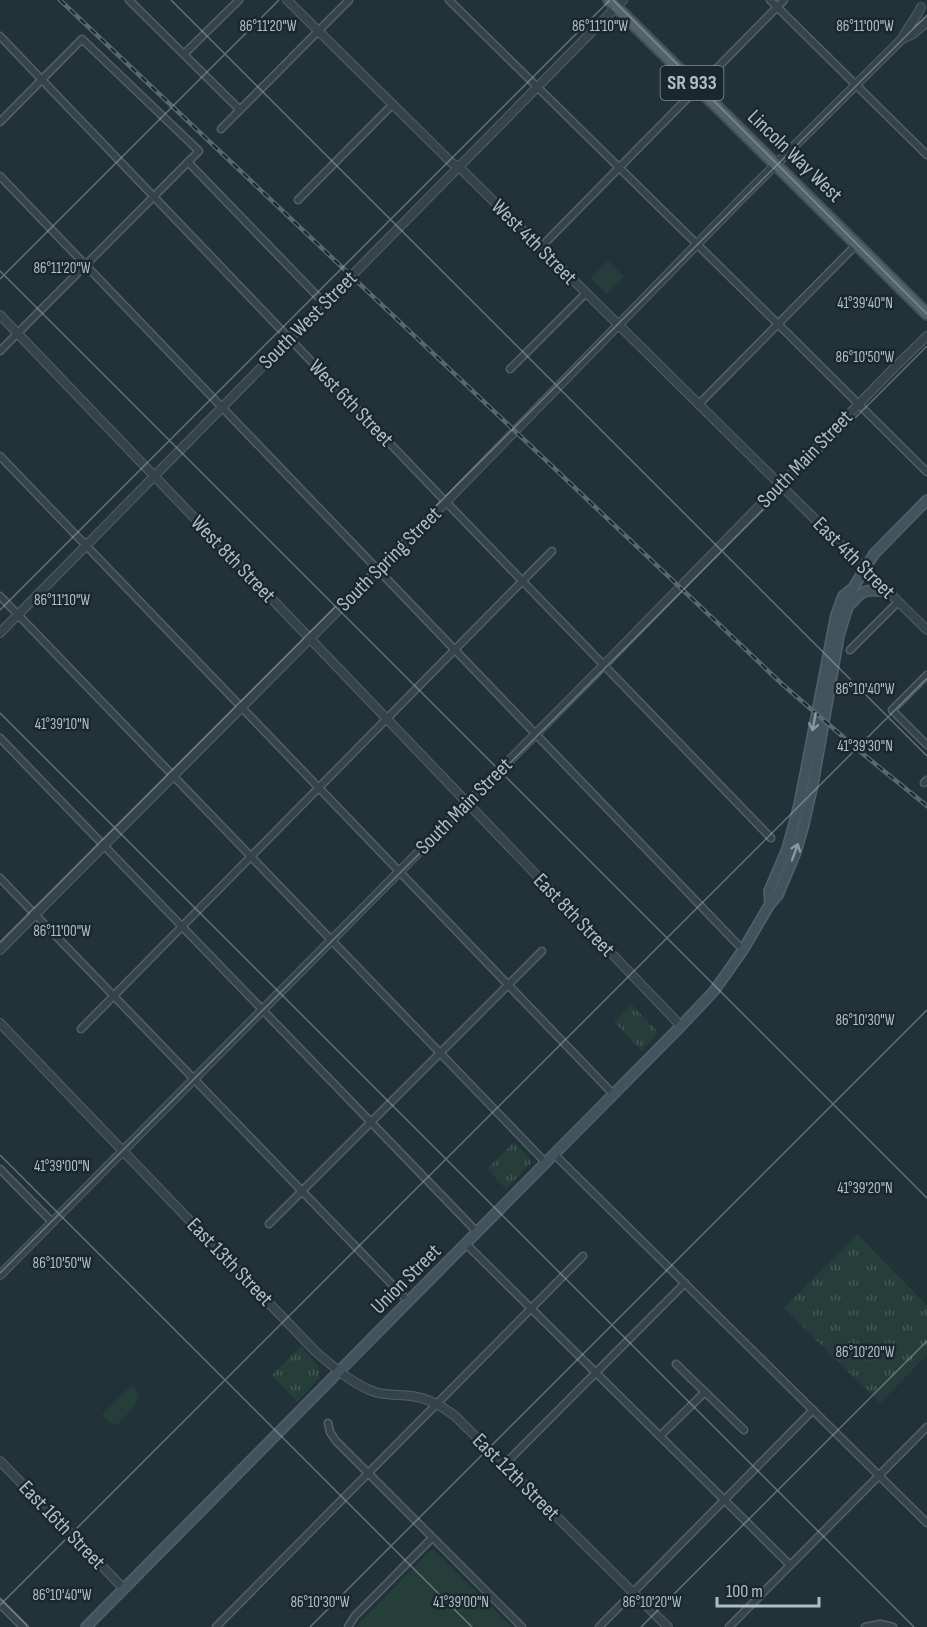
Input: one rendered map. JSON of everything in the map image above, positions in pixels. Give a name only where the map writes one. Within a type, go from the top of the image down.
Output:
[{"type":"main road","name":"Lincoln Way West","points":[[616,2],[697,87],[927,314]]},
{"type":"main road","points":[[770,904],[769,891],[787,849],[799,805],[836,615],[843,596],[853,588],[874,554],[927,500]]},
{"type":"main road","name":"Union Street","points":[[89,1626],[714,991],[778,895],[796,852],[813,784],[839,636],[853,588]]},
{"type":"main road","points":[[848,607],[864,591],[889,592]]},
{"type":"street","points":[[129,0],[240,110]]},
{"type":"street","points":[[184,54],[239,0]]},
{"type":"street","name":"West 4th Street","points":[[287,0],[780,485]]},
{"type":"street","points":[[221,129],[349,0]]},
{"type":"street","points":[[449,0],[927,472]]},
{"type":"street","points":[[770,0],[927,155]]},
{"type":"street","points":[[540,248],[783,0]]},
{"type":"street","name":"South West Street","points":[[0,633],[538,87],[616,2]]},
{"type":"street","points":[[902,39],[913,34],[927,20],[923,14],[922,3]]},
{"type":"street","points":[[902,39],[922,3]]},
{"type":"street","name":"West 6th Street","points":[[0,36],[771,838]]},
{"type":"street","points":[[0,122],[82,39],[199,151],[0,351]]},
{"type":"street","name":"South Spring Street","points":[[0,950],[902,39]]},
{"type":"street","points":[[298,200],[393,104]]},
{"type":"street","points":[[189,162],[325,304]]},
{"type":"street","points":[[0,176],[743,950]]},
{"type":"street","points":[[699,404],[856,244]]},
{"type":"street","points":[[510,369],[586,292]]},
{"type":"street","name":"West 8th Street","points":[[0,315],[467,803]]},
{"type":"street","name":"South Main Street","points":[[0,1275],[927,336]]},
{"type":"street","points":[[0,456],[614,1095]]},
{"type":"street","name":"East 4th Street","points":[[780,485],[927,630]]},
{"type":"street","points":[[81,1029],[552,551]]},
{"type":"street","points":[[0,596],[546,1163]]},
{"type":"street","points":[[850,650],[898,602]]},
{"type":"street","points":[[927,675],[892,710],[927,745]]},
{"type":"street","points":[[0,738],[477,1232]]},
{"type":"street","name":"East 8th Street","points":[[467,803],[681,1026]]},
{"type":"street","points":[[0,878],[409,1302]]},
{"type":"street","points":[[269,1224],[542,951]]},
{"type":"street","name":"East 13th Street","points":[[0,1023],[305,1341],[339,1372]]},
{"type":"street","points":[[555,1154],[927,1523]]},
{"type":"street","points":[[0,1169],[52,1222]]},
{"type":"street","points":[[466,1244],[790,1565]]},
{"type":"street","points":[[216,1627],[583,1256]]},
{"type":"street","points":[[504,1465],[685,1283]]},
{"type":"street","points":[[676,1364],[744,1430]]},
{"type":"street","name":"East 12th Street","points":[[339,1372],[355,1383],[375,1392],[412,1396],[437,1404],[455,1416],[668,1627]]},
{"type":"street","points":[[660,1436],[705,1392]]},
{"type":"street","points":[[599,1627],[813,1410]]},
{"type":"street","points":[[328,1423],[330,1432],[336,1441],[522,1627]]},
{"type":"street","points":[[729,1627],[927,1427]]},
{"type":"street","name":"East 16th Street","points":[[0,1461],[124,1589]]},
{"type":"street","points":[[348,1627],[355,1616],[432,1538]]},
{"type":"street","points":[[0,1604],[23,1627]]},
{"type":"street","points":[[865,1627],[880,1624],[893,1627]]},
{"type":"green space","points":[[608,261],[624,277],[607,294],[591,278]]},
{"type":"green space","points":[[631,1004],[658,1032],[642,1051],[614,1022]]},
{"type":"green space","points":[[514,1142],[531,1163],[506,1189],[487,1169]]},
{"type":"green space","points":[[857,1234],[927,1305],[927,1355],[880,1403],[784,1308]]},
{"type":"green space","points":[[301,1346],[318,1366],[320,1377],[297,1402],[272,1375]]},
{"type":"green space","points":[[131,1386],[139,1394],[133,1408],[117,1425],[110,1423],[102,1415]]},
{"type":"green space","points":[[431,1550],[434,1550],[512,1627],[357,1627]]},
{"type":"railway","points":[[60,0],[782,684],[927,806]]}]
